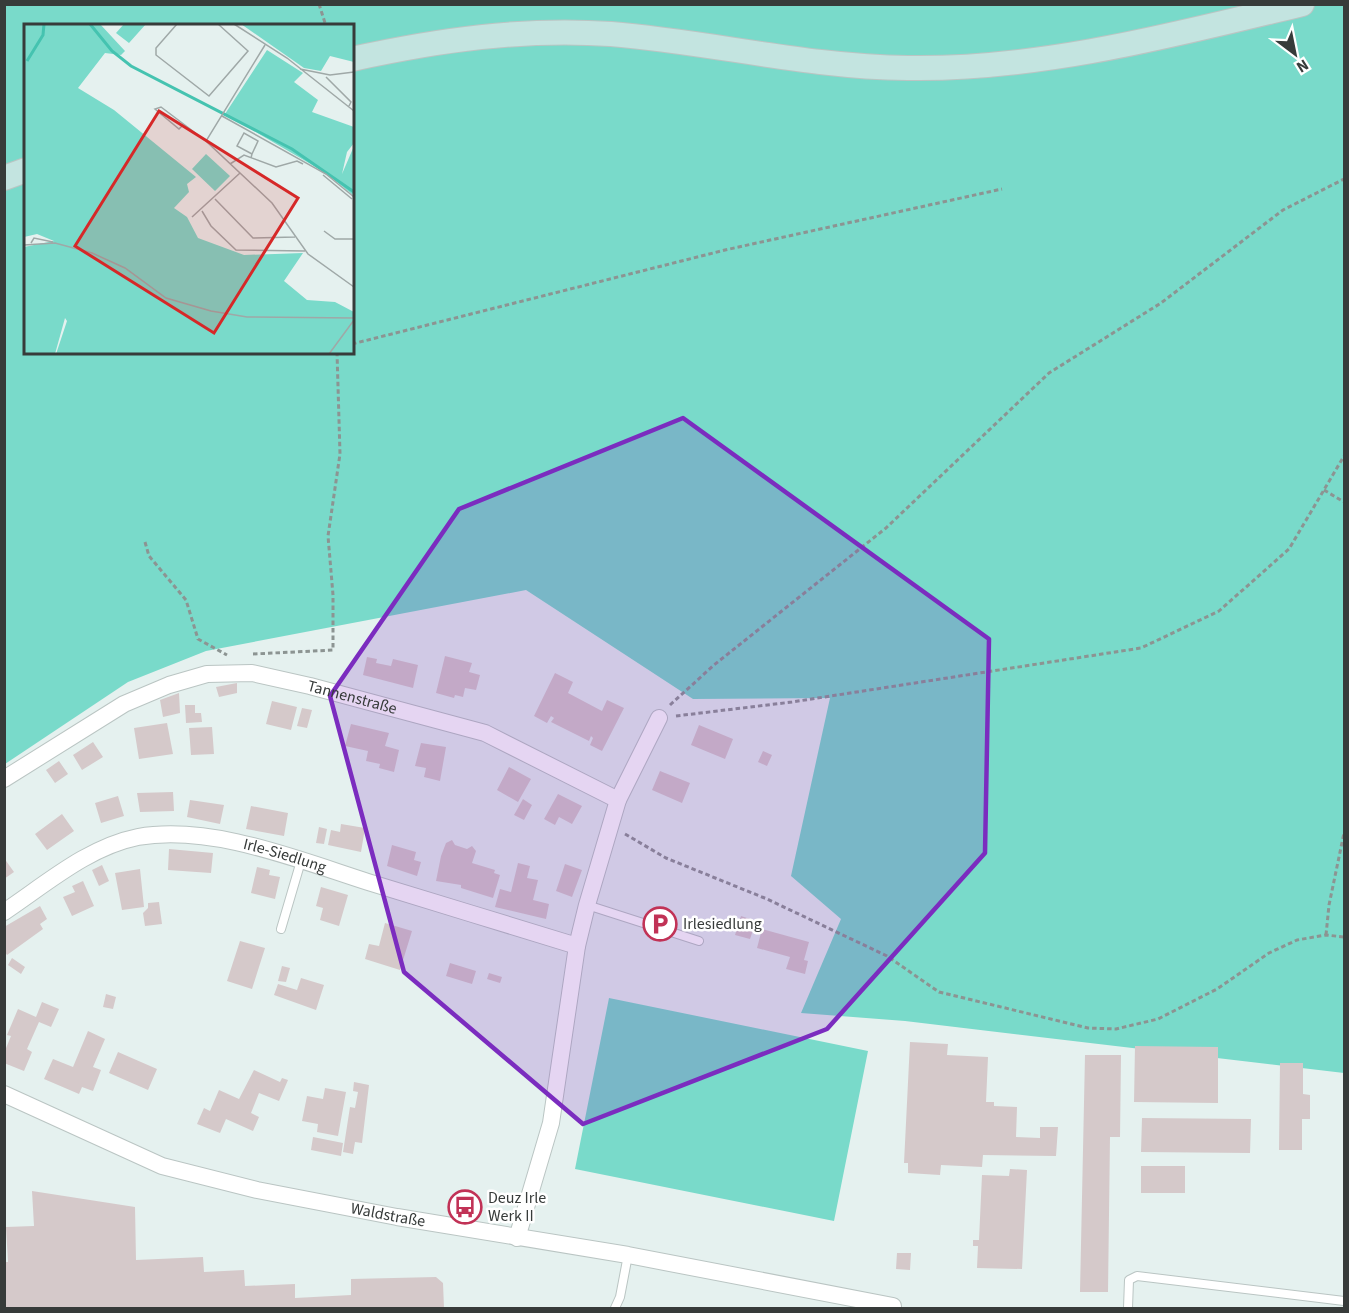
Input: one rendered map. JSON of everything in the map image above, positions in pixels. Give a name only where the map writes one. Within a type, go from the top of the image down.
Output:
[{"type":"main road","points":[[354,59],[482,35],[573,32],[649,38],[845,64],[907,68],[970,66],[1036,60],[1088,51],[1302,4]]},
{"type":"main road","points":[[4,178],[24,171]]},
{"type":"street","name":"Tannenstraße","points":[[4,778],[124,704],[169,685],[207,674],[252,673],[310,686],[485,733],[618,800]]},
{"type":"street","points":[[517,1238],[551,1123],[577,946],[588,905],[618,800],[659,718]]},
{"type":"street","name":"Irle-Siedlung","points":[[4,912],[97,850],[138,837],[181,834],[231,842],[301,861],[577,946]]},
{"type":"street","name":"Waldstraße","points":[[4,1094],[162,1166],[257,1190],[517,1238],[627,1255],[898,1308]]},
{"type":"lane","points":[[281,929],[301,861]]},
{"type":"lane","points":[[588,905],[699,940]]},
{"type":"lane","points":[[615,1308],[620,1298],[627,1255]]},
{"type":"lane","points":[[1128,1308],[1129,1280],[1137,1276],[1344,1301]]},
{"type":"path","points":[[319,4],[325,24]]},
{"type":"path","points":[[659,718],[674,701],[714,665],[886,528],[1049,373],[1161,303],[1283,210],[1344,179]]},
{"type":"path","points":[[354,343],[725,250],[1002,189]]},
{"type":"path","points":[[251,654],[333,650],[333,596],[328,536],[340,454],[337,354]]},
{"type":"path","points":[[659,718],[792,702],[1141,648],[1219,611],[1289,549],[1344,456]]},
{"type":"path","points":[[1324,490],[1344,502]]},
{"type":"path","points":[[145,542],[149,556],[186,600],[198,639],[227,656],[207,674]]},
{"type":"path","points":[[610,825],[666,858],[767,899],[888,956],[939,992],[1088,1028],[1116,1029],[1158,1019],[1217,989],[1269,953],[1297,940],[1326,935],[1344,937]]},
{"type":"path","points":[[1326,935],[1329,906],[1344,833]]},
{"type":"highlighted area","points":[[683,418],[989,639],[985,853],[827,1029],[583,1124],[404,972],[330,696],[459,509]]},
{"type":"green space","points":[[5,5],[1344,5],[1344,1073],[905,1021],[801,1013],[841,919],[791,876],[830,698],[693,699],[526,590],[206,651],[128,682],[5,764]]},
{"type":"green space","points":[[609,998],[868,1051],[834,1221],[575,1169]]},
{"type":"building","points":[[445,656],[472,663],[469,672],[480,675],[476,690],[465,688],[463,697],[455,695],[454,698],[436,693]]},
{"type":"building","points":[[367,657],[377,659],[376,663],[391,666],[393,659],[418,665],[413,688],[363,675]]},
{"type":"building","points":[[555,673],[573,682],[568,693],[602,711],[607,700],[624,708],[602,751],[590,745],[593,738],[591,736],[589,741],[551,722],[554,718],[551,716],[547,723],[534,716]]},
{"type":"building","points":[[237,683],[237,693],[219,697],[216,687]]},
{"type":"building","points":[[179,693],[180,713],[163,717],[160,700]]},
{"type":"building","points":[[272,701],[297,707],[291,730],[266,724]]},
{"type":"building","points":[[185,705],[195,705],[195,713],[201,713],[202,722],[186,723]]},
{"type":"building","points":[[302,708],[312,710],[307,728],[297,726]]},
{"type":"building","points":[[167,723],[173,754],[139,759],[134,728]]},
{"type":"building","points":[[351,724],[389,733],[385,746],[399,750],[394,772],[379,768],[380,764],[366,761],[368,751],[345,746]]},
{"type":"building","points":[[699,725],[733,739],[725,759],[691,745]]},
{"type":"building","points":[[212,727],[214,754],[191,755],[189,728]]},
{"type":"building","points":[[93,742],[103,757],[82,770],[73,755]]},
{"type":"building","points":[[421,743],[446,747],[440,781],[424,777],[426,768],[415,766]]},
{"type":"building","points":[[763,751],[772,755],[767,766],[758,762]]},
{"type":"building","points":[[59,761],[68,774],[55,783],[46,770]]},
{"type":"building","points":[[509,767],[531,779],[518,802],[497,790]]},
{"type":"building","points":[[660,771],[690,783],[682,803],[652,790]]},
{"type":"building","points":[[173,792],[174,811],[140,812],[137,793]]},
{"type":"building","points":[[558,794],[582,806],[572,824],[559,817],[555,825],[544,819]]},
{"type":"building","points":[[118,796],[124,816],[101,823],[95,803]]},
{"type":"building","points":[[523,799],[532,805],[524,820],[514,815]]},
{"type":"building","points":[[190,800],[224,805],[220,824],[187,817]]},
{"type":"building","points":[[251,806],[288,813],[284,836],[246,829]]},
{"type":"building","points":[[62,814],[74,831],[47,850],[35,834]]},
{"type":"building","points":[[341,824],[365,828],[361,852],[328,845],[331,830],[340,832]]},
{"type":"building","points":[[319,827],[327,829],[324,844],[316,843]]},
{"type":"building","points":[[452,840],[455,845],[467,849],[472,846],[476,851],[472,863],[495,870],[494,873],[500,875],[493,898],[461,888],[461,885],[436,881],[446,843]]},
{"type":"building","points":[[392,845],[416,852],[414,860],[421,862],[417,876],[387,866]]},
{"type":"building","points":[[169,849],[213,853],[211,873],[168,870]]},
{"type":"building","points":[[4,858],[14,872],[4,879]]},
{"type":"building","points":[[518,863],[530,866],[527,878],[538,880],[533,900],[549,904],[546,919],[495,907],[500,889],[511,892]]},
{"type":"building","points":[[565,864],[582,870],[572,897],[556,891]]},
{"type":"building","points":[[102,865],[109,881],[99,886],[92,870]]},
{"type":"building","points":[[257,867],[270,870],[269,875],[280,877],[275,899],[251,893]]},
{"type":"building","points":[[140,869],[144,907],[122,910],[115,873]]},
{"type":"building","points":[[83,881],[94,906],[72,916],[63,897],[75,892],[72,886]]},
{"type":"building","points":[[321,887],[348,895],[339,926],[320,920],[323,908],[316,906]]},
{"type":"building","points":[[159,902],[162,924],[145,926],[143,913],[148,908],[148,903]]},
{"type":"building","points":[[40,906],[47,919],[40,924],[43,929],[7,955],[4,951],[4,927]]},
{"type":"building","points":[[741,916],[756,921],[750,939],[735,935]]},
{"type":"building","points":[[385,923],[412,931],[400,970],[365,959],[369,944],[379,946]]},
{"type":"building","points":[[762,929],[809,942],[804,960],[808,961],[805,974],[786,969],[790,957],[757,948]]},
{"type":"building","points":[[240,941],[265,948],[252,989],[227,981]]},
{"type":"building","points":[[12,958],[25,967],[21,974],[8,965]]},
{"type":"building","points":[[450,963],[476,971],[472,984],[446,976]]},
{"type":"building","points":[[282,966],[290,968],[286,982],[278,981]]},
{"type":"building","points":[[489,973],[502,977],[500,983],[487,979]]},
{"type":"building","points":[[301,978],[324,985],[316,1010],[274,995],[278,984],[297,990]]},
{"type":"building","points":[[106,994],[116,997],[113,1009],[103,1007]]},
{"type":"building","points":[[42,1002],[59,1009],[51,1027],[39,1022],[27,1049],[32,1052],[24,1071],[4,1063],[4,1053],[11,1036],[7,1035],[18,1009],[36,1017]]},
{"type":"building","points":[[88,1031],[105,1039],[93,1067],[101,1070],[93,1091],[82,1087],[79,1094],[44,1079],[53,1059],[73,1067]]},
{"type":"building","points":[[910,1042],[948,1044],[947,1055],[988,1057],[986,1102],[994,1102],[994,1106],[1017,1107],[1016,1137],[1040,1138],[1040,1127],[1058,1127],[1056,1156],[983,1155],[982,1167],[941,1165],[940,1175],[908,1173],[908,1163],[904,1163]]},
{"type":"building","points":[[1135,1046],[1218,1047],[1218,1103],[1134,1102]]},
{"type":"building","points":[[118,1052],[157,1069],[148,1090],[109,1073]]},
{"type":"building","points":[[1085,1055],[1121,1055],[1120,1137],[1110,1137],[1108,1292],[1080,1292]]},
{"type":"building","points":[[1280,1063],[1303,1063],[1303,1094],[1310,1095],[1310,1119],[1302,1119],[1302,1150],[1279,1150]]},
{"type":"building","points":[[254,1070],[280,1082],[282,1078],[288,1080],[279,1101],[259,1093],[251,1113],[259,1117],[253,1131],[226,1119],[220,1133],[197,1124],[204,1108],[210,1111],[219,1090],[239,1099]]},
{"type":"building","points":[[354,1082],[369,1085],[362,1143],[355,1142],[353,1154],[343,1152],[350,1107],[355,1108],[358,1092],[353,1091]]},
{"type":"building","points":[[325,1088],[346,1092],[338,1136],[317,1132],[318,1124],[302,1121],[307,1096],[323,1099]]},
{"type":"building","points":[[1142,1118],[1251,1119],[1250,1153],[1141,1152]]},
{"type":"building","points":[[313,1137],[343,1143],[341,1156],[311,1150]]},
{"type":"building","points":[[1141,1166],[1185,1166],[1185,1193],[1141,1193]]},
{"type":"building","points":[[1010,1169],[1027,1170],[1022,1269],[977,1268],[978,1246],[973,1246],[973,1240],[979,1240],[982,1175],[1009,1176]]},
{"type":"building","points":[[32,1191],[135,1207],[136,1260],[203,1257],[204,1272],[244,1270],[245,1286],[295,1284],[295,1298],[351,1295],[351,1279],[436,1277],[443,1283],[444,1308],[4,1308],[4,1262],[8,1262],[6,1227],[34,1226]]},
{"type":"building","points":[[897,1253],[911,1253],[910,1270],[896,1269]]},
{"type":"place","name":"Irlesiedlung","points":[[660,924]]},
{"type":"place","name":"Deuz Irle Werk II","points":[[465,1207]]}]
